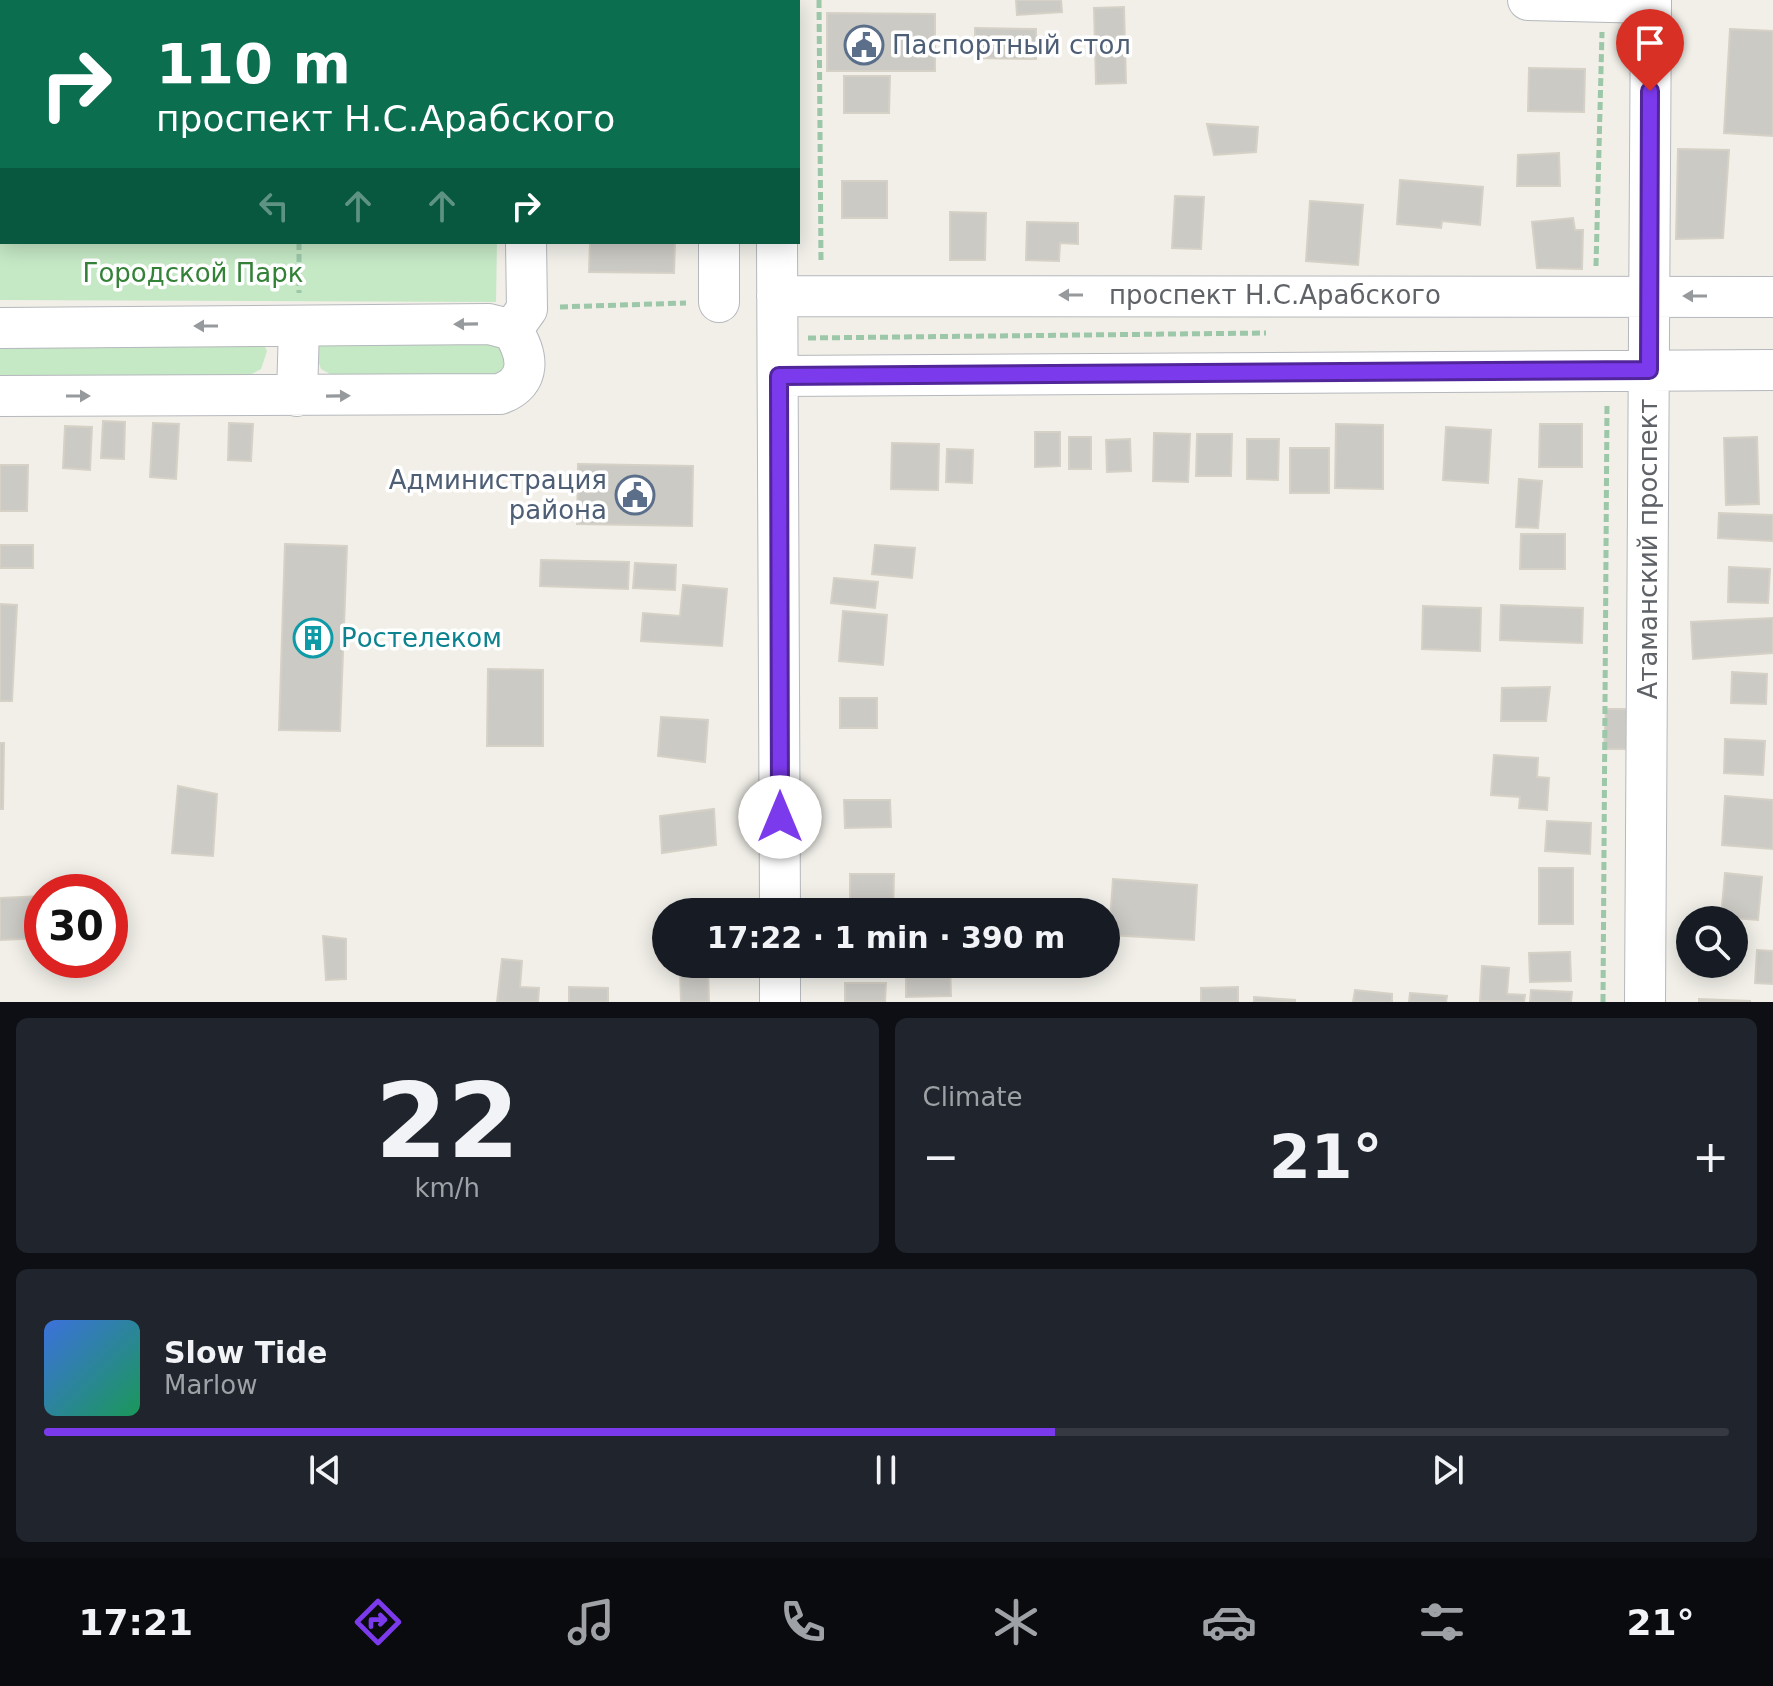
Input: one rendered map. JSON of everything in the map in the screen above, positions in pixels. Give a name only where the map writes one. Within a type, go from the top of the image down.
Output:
[{"type":"street","points":[[1528,0],[1651,1]]},
{"type":"street","name":"Атаманский проспект","points":[[1645,1002],[1651,1]]},
{"type":"street","points":[[0,396],[500,394],[511,390],[522,375],[526,361],[521,344],[520,319],[526,244]]},
{"type":"street","points":[[719,244],[719,302]]},
{"type":"street","points":[[777,244],[780,898]]},
{"type":"street","name":"проспект Н.С.Арабского","points":[[777,296],[1773,297]]},
{"type":"street","points":[[0,328],[489,324],[520,319]]},
{"type":"street","points":[[297,396],[299,326]]},
{"type":"street","points":[[779,376],[1773,370]]},
{"type":"street","points":[[780,978],[780,1002]]},
{"type":"path","points":[[819,0],[821,294]]},
{"type":"path","points":[[1597,2],[1602,24],[1597,296]]},
{"type":"path","points":[[299,244],[299,326]]},
{"type":"path","points":[[520,319],[719,302]]},
{"type":"path","points":[[799,338],[1274,333]]},
{"type":"path","points":[[1603,1002],[1605,370]]},
{"type":"green space","name":"Городской Парк","points":[[0,244],[497,244],[496,302],[0,300]]},
{"type":"green space","points":[[0,327],[258,333],[267,351],[261,369],[244,378],[0,376]]},
{"type":"green space","points":[[492,328],[510,369],[489,376],[337,378],[321,369],[316,354],[322,338]]},
{"type":"building","points":[[1016,0],[1061,0],[1062,12],[1017,15]]},
{"type":"building","points":[[1124,7],[1126,83],[1096,84],[1094,8]]},
{"type":"building","points":[[827,13],[935,14],[935,71],[827,71]]},
{"type":"building","points":[[975,28],[1036,29],[1036,59],[975,58]]},
{"type":"building","points":[[1730,29],[1773,31],[1773,136],[1724,133]]},
{"type":"building","points":[[1529,68],[1585,69],[1584,112],[1528,111]]},
{"type":"building","points":[[844,76],[890,76],[889,113],[844,113]]},
{"type":"building","points":[[1207,124],[1258,127],[1256,152],[1214,155]]},
{"type":"building","points":[[1678,149],[1729,150],[1723,238],[1676,239]]},
{"type":"building","points":[[1559,153],[1560,186],[1517,186],[1518,155]]},
{"type":"building","points":[[1400,180],[1483,187],[1480,225],[1442,221],[1441,228],[1397,224]]},
{"type":"building","points":[[842,181],[887,181],[887,218],[842,218]]},
{"type":"building","points":[[1175,196],[1204,197],[1201,249],[1172,248]]},
{"type":"building","points":[[1310,201],[1363,205],[1358,265],[1306,261]]},
{"type":"building","points":[[950,212],[986,213],[985,260],[950,260]]},
{"type":"building","points":[[1573,218],[1575,230],[1583,230],[1582,269],[1537,268],[1532,222]]},
{"type":"building","points":[[1027,222],[1078,223],[1078,244],[1060,243],[1059,261],[1026,260]]},
{"type":"building","points":[[590,244],[675,244],[674,273],[589,272]]},
{"type":"building","points":[[103,421],[125,422],[124,459],[101,458]]},
{"type":"building","points":[[153,423],[179,424],[176,479],[150,477]]},
{"type":"building","points":[[229,423],[253,424],[251,461],[228,460]]},
{"type":"building","points":[[1336,424],[1383,425],[1383,489],[1335,488]]},
{"type":"building","points":[[1540,424],[1582,424],[1582,467],[1539,467]]},
{"type":"building","points":[[65,426],[92,427],[90,470],[63,468]]},
{"type":"building","points":[[1446,427],[1491,430],[1488,483],[1443,480]]},
{"type":"building","points":[[1035,432],[1060,432],[1060,466],[1035,467]]},
{"type":"building","points":[[1154,433],[1190,434],[1188,482],[1153,481]]},
{"type":"building","points":[[1197,434],[1232,434],[1231,476],[1196,476]]},
{"type":"building","points":[[1069,437],[1091,437],[1091,469],[1069,469]]},
{"type":"building","points":[[1757,437],[1759,504],[1726,505],[1724,438]]},
{"type":"building","points":[[1130,439],[1131,471],[1107,472],[1106,440]]},
{"type":"building","points":[[1247,439],[1279,439],[1278,480],[1247,479]]},
{"type":"building","points":[[892,443],[939,444],[938,490],[891,489]]},
{"type":"building","points":[[1290,448],[1329,448],[1329,493],[1290,493]]},
{"type":"building","points":[[947,449],[973,450],[972,483],[946,482]]},
{"type":"building","name":"Администрация района","points":[[578,464],[693,466],[692,526],[577,524]]},
{"type":"building","points":[[0,465],[28,465],[27,511],[0,511]]},
{"type":"building","points":[[1519,479],[1542,481],[1538,528],[1516,527]]},
{"type":"building","points":[[1719,513],[1773,515],[1773,541],[1718,538]]},
{"type":"building","points":[[1521,534],[1565,534],[1565,569],[1520,569]]},
{"type":"building","name":"Ростелеком","points":[[285,544],[347,546],[340,731],[279,730]]},
{"type":"building","points":[[0,545],[33,545],[33,568],[0,568]]},
{"type":"building","points":[[875,545],[915,548],[912,578],[872,574]]},
{"type":"building","points":[[541,560],[629,562],[628,589],[540,586]]},
{"type":"building","points":[[635,563],[676,565],[675,590],[633,588]]},
{"type":"building","points":[[1729,567],[1770,569],[1768,603],[1728,602]]},
{"type":"building","points":[[834,578],[878,582],[875,608],[831,603]]},
{"type":"building","points":[[683,585],[727,589],[722,646],[641,641],[643,613],[680,616]]},
{"type":"building","points":[[0,604],[17,605],[12,701],[0,701]]},
{"type":"building","points":[[1501,605],[1583,608],[1582,643],[1500,640]]},
{"type":"building","points":[[1423,606],[1481,608],[1480,651],[1422,649]]},
{"type":"building","points":[[843,611],[887,615],[883,665],[839,661]]},
{"type":"building","points":[[1773,618],[1773,653],[1693,659],[1691,622]]},
{"type":"building","points":[[488,669],[543,670],[543,746],[487,746]]},
{"type":"building","points":[[1732,672],[1767,674],[1766,704],[1731,703]]},
{"type":"building","points":[[1550,687],[1546,721],[1501,721],[1502,688]]},
{"type":"building","points":[[840,698],[877,698],[877,728],[840,728]]},
{"type":"building","points":[[1606,709],[1627,709],[1626,749],[1604,749]]},
{"type":"building","points":[[661,717],[708,720],[705,762],[658,756]]},
{"type":"building","points":[[1725,739],[1765,741],[1763,775],[1724,773]]},
{"type":"building","points":[[0,743],[4,743],[3,809],[0,809]]},
{"type":"building","points":[[1494,755],[1538,758],[1537,777],[1549,778],[1547,810],[1519,808],[1520,797],[1491,795]]},
{"type":"building","points":[[178,786],[217,794],[213,856],[172,853]]},
{"type":"building","points":[[1725,796],[1773,800],[1773,849],[1722,845]]},
{"type":"building","points":[[844,800],[890,800],[891,827],[845,828]]},
{"type":"building","points":[[714,809],[716,845],[662,853],[660,816]]},
{"type":"building","points":[[1547,821],[1591,823],[1590,854],[1545,851]]},
{"type":"building","points":[[1539,868],[1573,868],[1573,924],[1539,924]]},
{"type":"building","points":[[1725,873],[1762,877],[1758,920],[1748,919],[1748,906],[1722,906]]},
{"type":"building","points":[[850,874],[894,874],[893,898],[850,898]]},
{"type":"building","points":[[1113,879],[1197,885],[1194,940],[1120,936],[1120,898],[1112,898]]},
{"type":"building","points":[[24,897],[24,939],[0,940],[0,898]]},
{"type":"building","points":[[323,936],[346,939],[346,979],[326,980]]},
{"type":"building","points":[[1757,950],[1773,951],[1773,984],[1755,983]]},
{"type":"building","points":[[1570,952],[1571,981],[1530,982],[1529,953]]},
{"type":"building","points":[[502,959],[522,961],[520,987],[539,988],[538,1002],[497,1002]]},
{"type":"building","points":[[1482,966],[1509,968],[1507,994],[1525,995],[1524,1002],[1480,1001]]},
{"type":"building","points":[[680,978],[708,978],[709,1002],[681,1002]]},
{"type":"building","points":[[906,978],[950,978],[951,996],[906,997]]},
{"type":"building","points":[[845,983],[886,983],[885,1002],[845,1002]]},
{"type":"building","points":[[569,987],[608,988],[608,1002],[569,1002]]},
{"type":"building","points":[[1238,987],[1238,1002],[1201,1002],[1201,988]]},
{"type":"building","points":[[1355,990],[1392,994],[1392,1002],[1353,1002]]},
{"type":"building","points":[[1531,990],[1572,992],[1571,1002],[1530,1002]]},
{"type":"building","points":[[1410,993],[1447,996],[1446,1002],[1409,1002]]},
{"type":"building","points":[[1254,997],[1295,1000],[1295,1002],[1254,1002]]},
{"type":"building","points":[[1699,999],[1750,1001],[1750,1002],[1699,1002]]},
{"type":"place","name":"Паспортный стол","points":[[864,45]]},
{"type":"place","name":"Администрация района","points":[[635,495]]},
{"type":"place","name":"Ростелеком","points":[[313,638]]},
{"type":"route","points":[[780,817],[779,376],[1649,370],[1650,91]]}]
